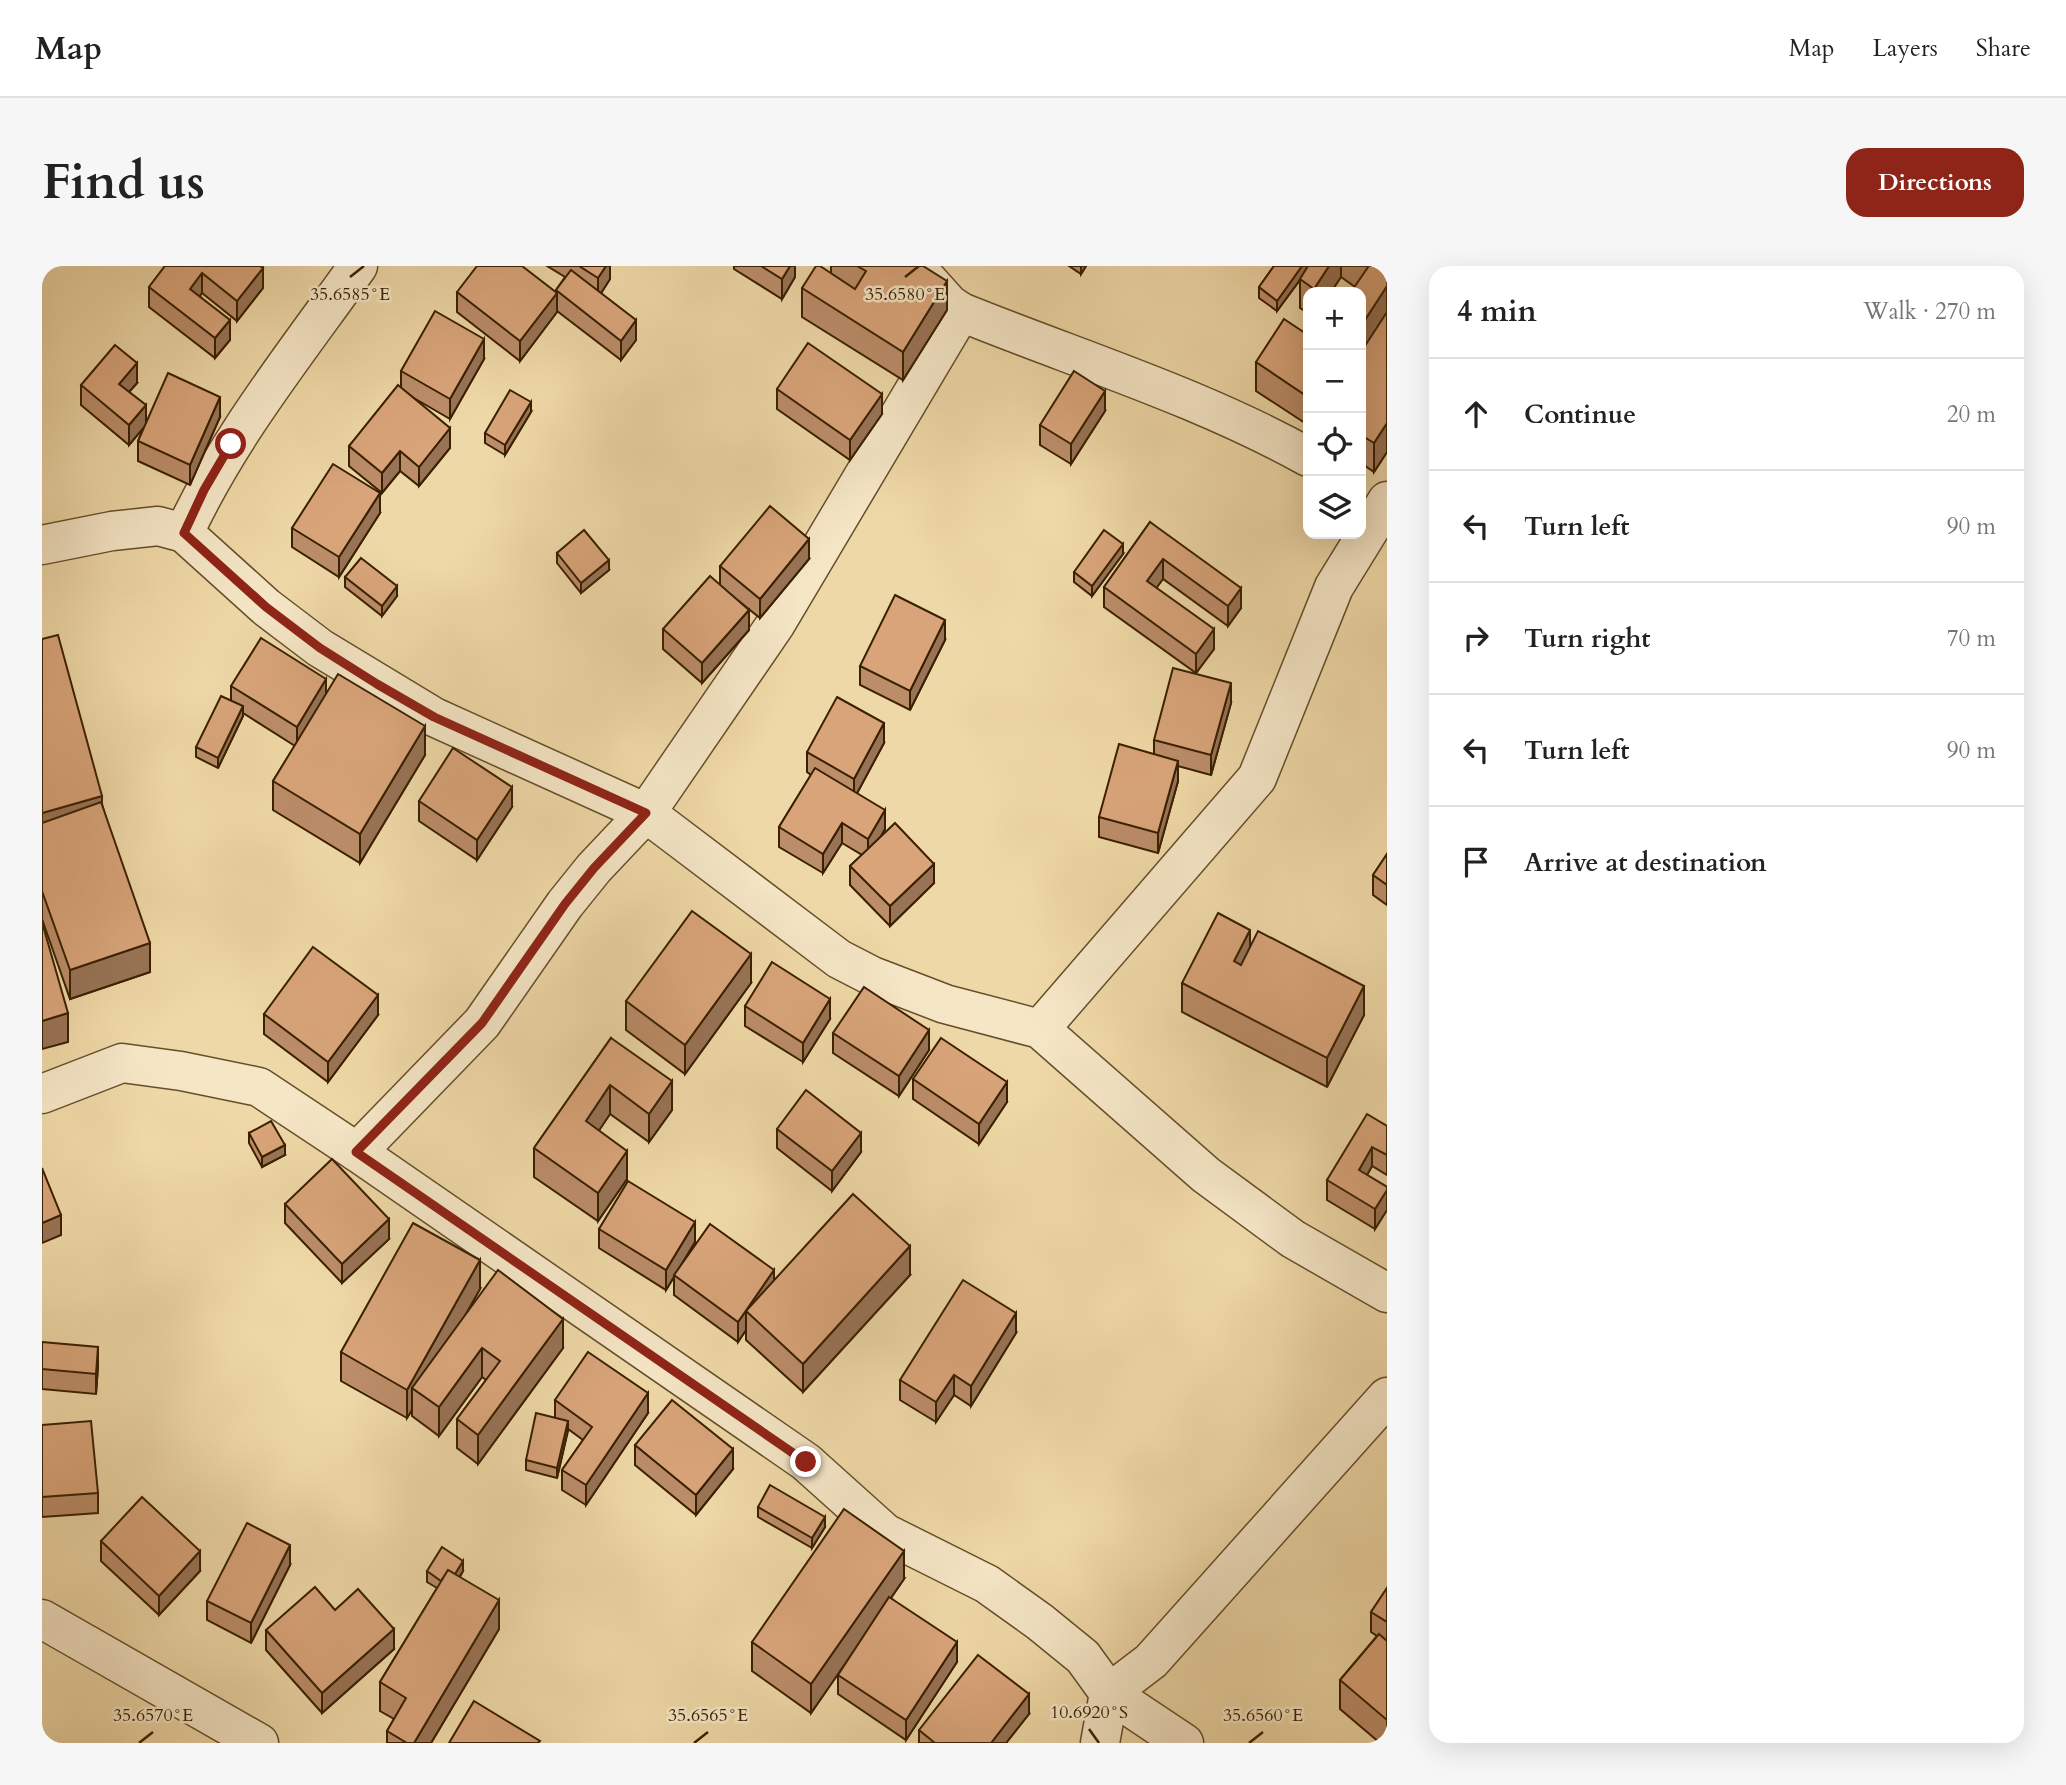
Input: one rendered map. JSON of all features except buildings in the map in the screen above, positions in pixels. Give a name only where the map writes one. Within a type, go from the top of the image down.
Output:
[{"type":"street","points":[[184,533],[204,490],[231,444],[358,266]]},
{"type":"street","points":[[915,266],[949,304],[961,312],[1086,358],[1270,436],[1303,454]]},
{"type":"street","points":[[356,1152],[482,1023],[565,904],[594,868],[646,813],[775,625],[961,312]]},
{"type":"street","points":[[1040,1029],[1257,778],[1334,587],[1387,501],[1366,489]]},
{"type":"street","points":[[42,545],[112,531],[159,526],[184,533],[266,607],[320,648],[434,717],[646,813],[839,960],[945,1004],[1040,1029],[1206,1175],[1293,1239],[1387,1293]]},
{"type":"street","points":[[42,1094],[122,1063],[181,1071],[258,1087],[806,1462],[885,1534],[987,1584],[1083,1657],[1109,1693],[1184,1743]]},
{"type":"street","points":[[1100,1743],[1109,1693],[1151,1661],[1387,1396]]},
{"type":"street","points":[[42,1619],[260,1743]]},
{"type":"route","points":[[231,444],[204,490],[184,533],[266,607],[320,648],[434,717],[646,813],[594,868],[565,904],[482,1023],[356,1152],[806,1462]]}]
